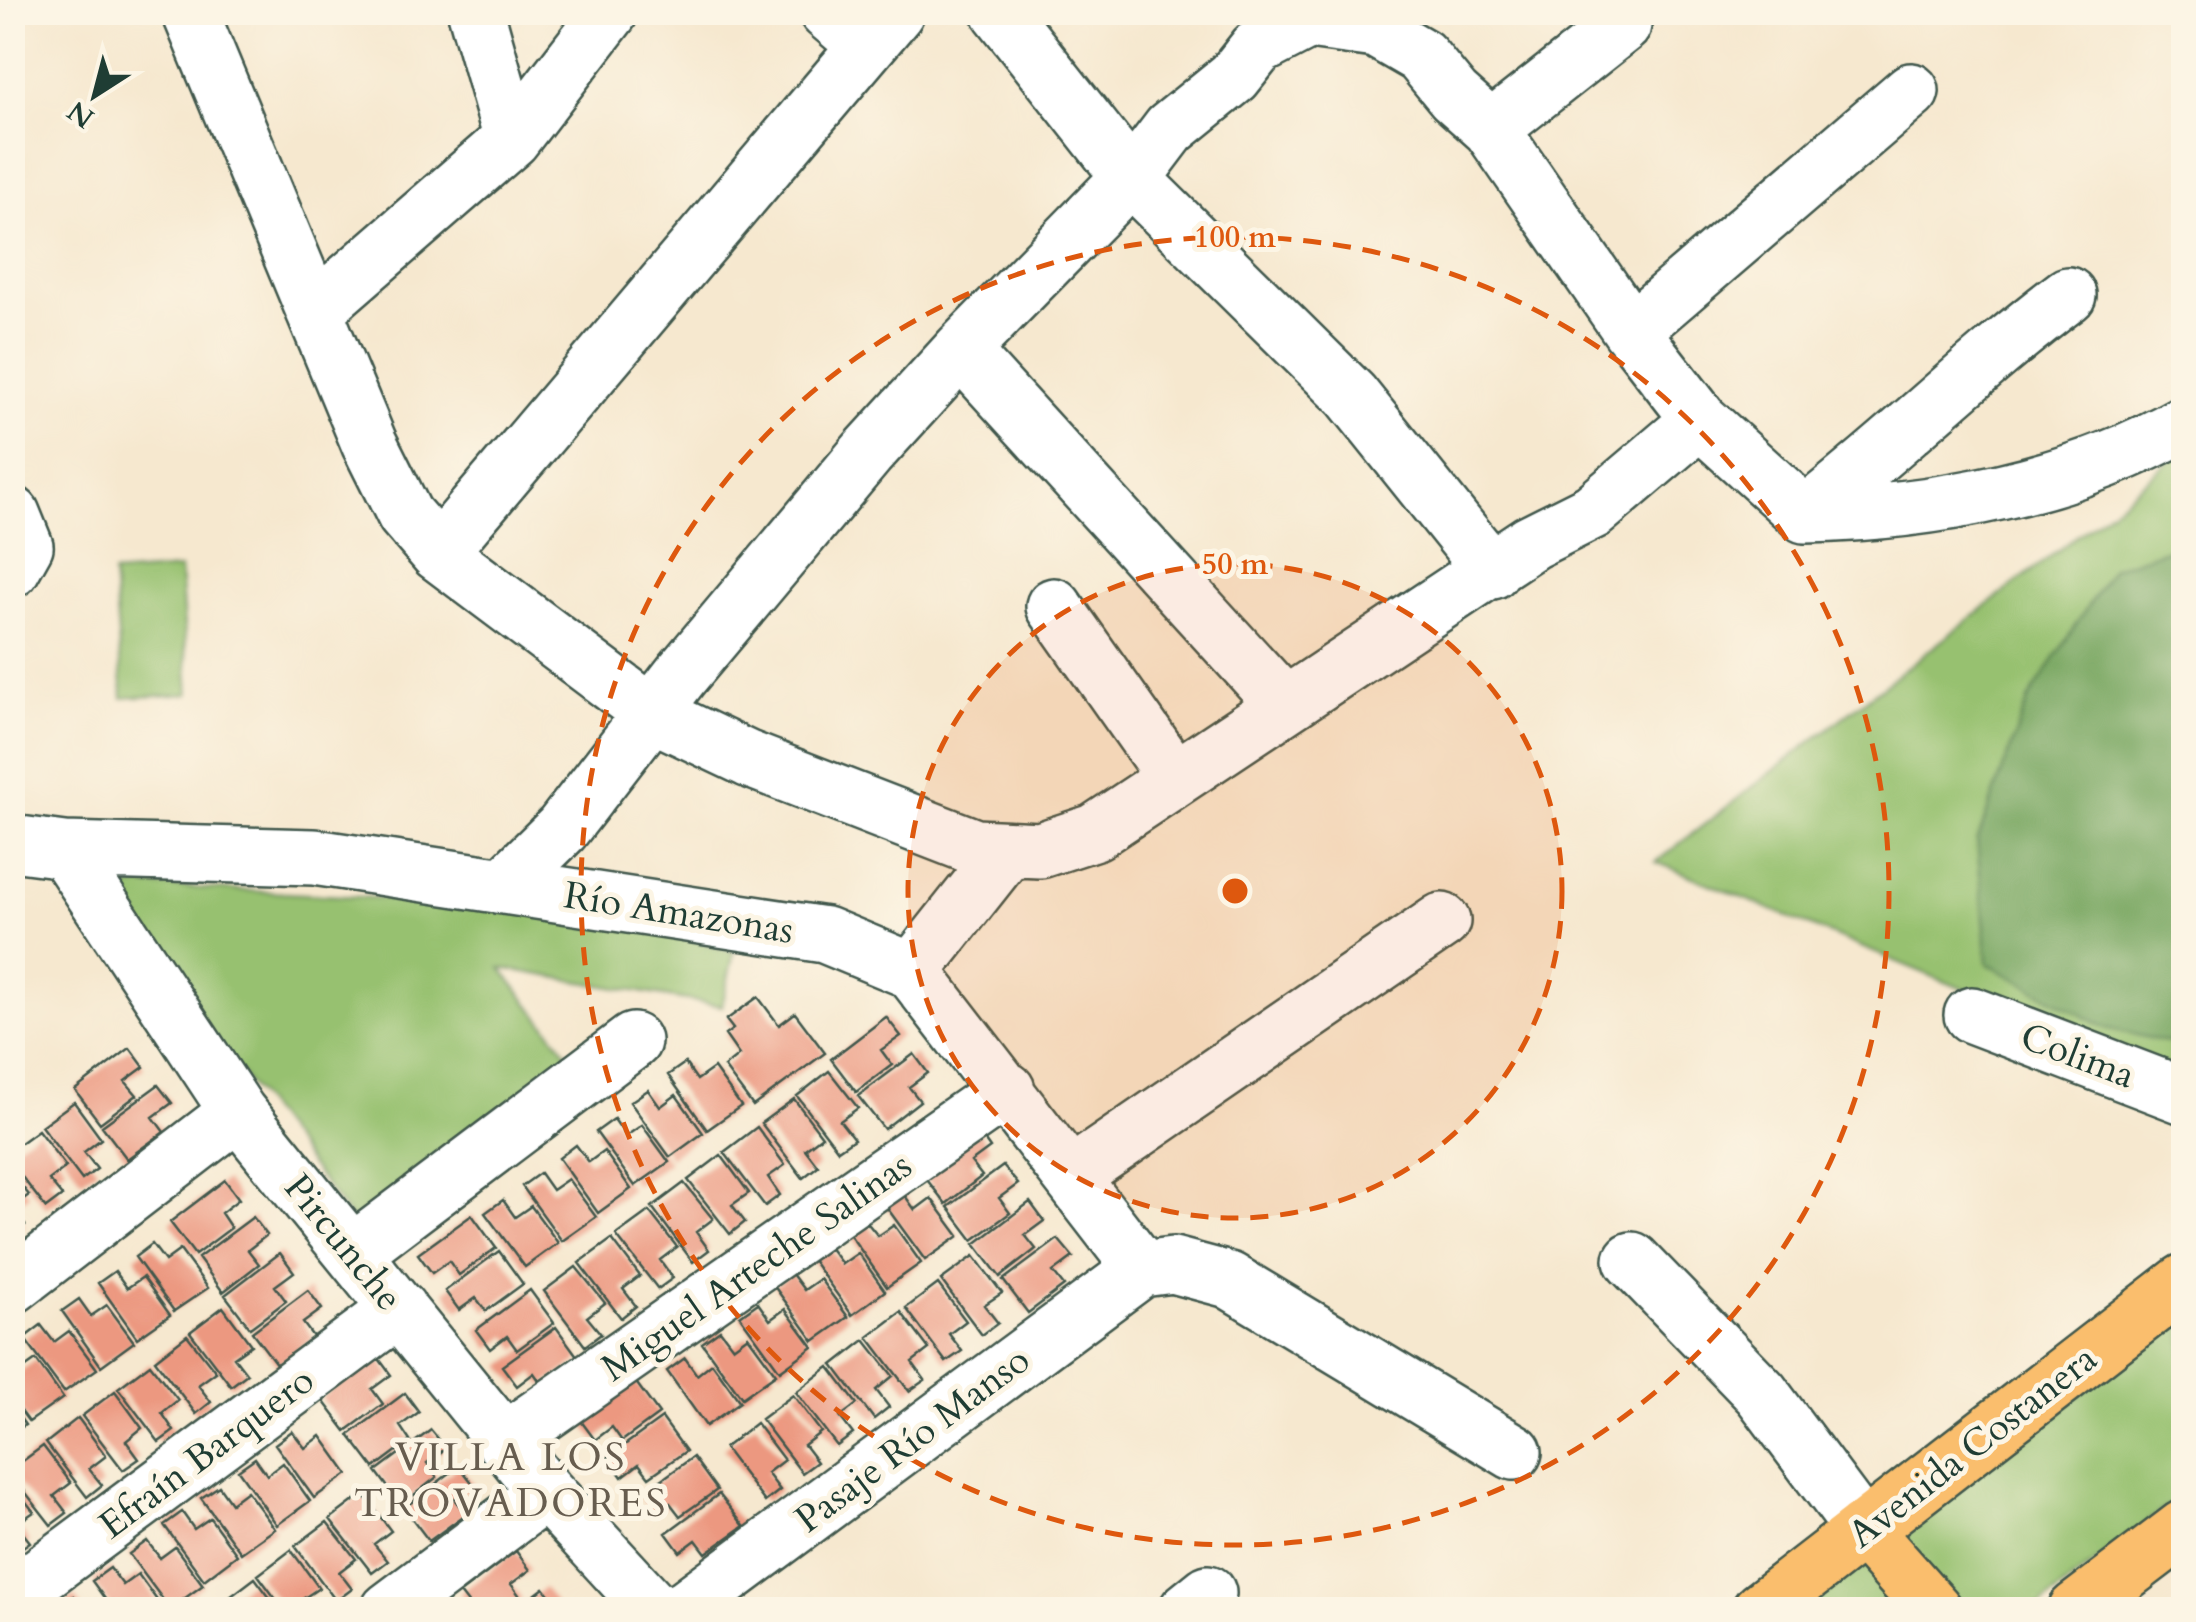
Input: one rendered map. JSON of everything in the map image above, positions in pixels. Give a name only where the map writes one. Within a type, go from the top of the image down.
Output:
[{"type":"main road","name":"Avenida Costanera","points":[[1760,1610],[2184,1282]]},
{"type":"main road","points":[[2076,1610],[2184,1528]]},
{"type":"main road","points":[[1864,1530],[1934,1610]]},
{"type":"street","points":[[190,12],[314,311],[405,514],[438,553],[651,713],[748,759],[944,836],[1008,852],[1040,850],[1095,832],[1530,542],[1593,511],[1700,420]]},
{"type":"street","points":[[476,12],[512,139]]},
{"type":"street","points":[[314,311],[512,139],[610,12]]},
{"type":"street","points":[[1000,12],[1130,177],[1351,396],[1492,570]]},
{"type":"street","points":[[505,885],[562,829],[651,713],[867,453],[960,350],[1130,177],[1170,129],[1234,77],[1257,48],[1305,17],[1352,24],[1399,41],[1421,56],[1454,96],[1492,129],[1632,331],[1700,420],[1805,515],[1858,514],[2008,488],[2145,445],[2184,424]]},
{"type":"street","points":[[438,553],[876,19]]},
{"type":"street","points":[[1492,129],[1624,25]]},
{"type":"street","points":[[1632,331],[1910,92]]},
{"type":"street","points":[[1805,515],[1888,450],[2023,329],[2068,296]]},
{"type":"street","points":[[960,350],[1284,704]]},
{"type":"street","points":[[12,514],[25,546],[12,569]]},
{"type":"street","points":[[1054,606],[1175,778]]},
{"type":"street","name":"Río Amazonas","points":[[39,847],[314,857],[825,935],[912,972],[1008,1090],[1142,1269]]},
{"type":"street","name":"Pircunche","points":[[39,847],[238,1112],[504,1442],[654,1610]]},
{"type":"street","points":[[912,972],[1008,852]]},
{"type":"street","points":[[1072,1175],[1442,921]]},
{"type":"street","name":"Colima","points":[[1972,1015],[2184,1096]]},
{"type":"street","points":[[354,1252],[633,1041]]},
{"type":"street","name":"Miguel Arteche Salinas","points":[[504,1442],[1008,1090]]},
{"type":"street","points":[[12,1286],[238,1112]]},
{"type":"street","points":[[1632,1260],[1761,1393],[1864,1530]]},
{"type":"street","points":[[1142,1269],[1173,1266],[1229,1280],[1514,1452]]},
{"type":"street","name":"Pasaje Río Manso","points":[[682,1610],[1142,1269]]},
{"type":"street","name":"Efraín Barquero","points":[[12,1596],[398,1309]]},
{"type":"street","points":[[389,1610],[546,1492]]},
{"type":"green space","points":[[2183,449],[2183,1080],[1656,862],[2123,500]]},
{"type":"green space","points":[[2184,544],[2183,1046],[2106,1028],[1988,964],[1977,841],[2028,700],[2112,568]]},
{"type":"green space","points":[[180,569],[189,694],[123,698],[113,574]]},
{"type":"green space","points":[[140,885],[454,902],[505,885],[734,952],[722,1006],[501,968],[576,1064],[360,1231],[114,905],[117,889]]},
{"type":"green space","points":[[2183,1316],[2183,1494],[2036,1609],[1795,1610]]},
{"type":"building","points":[[758,997],[779,1025],[795,1013],[825,1053],[753,1106],[724,1067],[739,1055],[725,1035],[733,1029],[726,1020]]},
{"type":"building","points":[[886,1017],[901,1036],[881,1050],[892,1065],[856,1092],[831,1059]]},
{"type":"building","points":[[130,1048],[144,1067],[125,1081],[137,1095],[100,1123],[75,1090]]},
{"type":"building","points":[[914,1054],[928,1073],[909,1087],[920,1101],[884,1129],[858,1096]]},
{"type":"building","points":[[685,1063],[697,1080],[714,1068],[741,1106],[707,1130],[668,1075]]},
{"type":"building","points":[[829,1071],[858,1108],[840,1121],[854,1139],[838,1150],[797,1096]]},
{"type":"building","points":[[158,1085],[172,1103],[153,1117],[164,1132],[127,1159],[102,1126]]},
{"type":"building","points":[[648,1090],[660,1107],[676,1095],[703,1133],[670,1157],[630,1102]]},
{"type":"building","points":[[794,1099],[822,1136],[805,1149],[818,1166],[803,1178],[761,1123]]},
{"type":"building","points":[[74,1102],[101,1139],[84,1152],[97,1169],[82,1180],[41,1126]]},
{"type":"building","points":[[614,1119],[626,1136],[642,1125],[669,1162],[635,1186],[596,1132]]},
{"type":"building","points":[[757,1127],[785,1165],[768,1177],[780,1195],[765,1206],[724,1152]]},
{"type":"building","points":[[976,1128],[990,1148],[971,1162],[982,1176],[946,1204],[920,1171]]},
{"type":"building","points":[[38,1130],[66,1167],[49,1180],[62,1196],[46,1208],[12,1164],[12,1149]]},
{"type":"building","points":[[576,1145],[589,1162],[604,1151],[631,1189],[598,1213],[559,1158]]},
{"type":"building","points":[[721,1155],[749,1193],[732,1205],[745,1222],[730,1234],[688,1180]]},
{"type":"building","points":[[1003,1166],[1018,1184],[999,1198],[1010,1213],[973,1240],[948,1207]]},
{"type":"building","points":[[540,1173],[552,1190],[568,1179],[596,1217],[562,1241],[522,1186]]},
{"type":"building","points":[[12,1174],[29,1195],[12,1207]]},
{"type":"building","points":[[225,1180],[239,1199],[221,1213],[231,1228],[195,1255],[170,1222]]},
{"type":"building","points":[[684,1183],[713,1219],[696,1232],[709,1250],[693,1262],[652,1207]]},
{"type":"building","points":[[903,1193],[915,1210],[931,1198],[959,1236],[925,1260],[885,1205]]},
{"type":"building","points":[[503,1200],[515,1217],[531,1206],[558,1243],[525,1267],[485,1213]]},
{"type":"building","points":[[1030,1202],[1044,1221],[1025,1235],[1036,1249],[1000,1277],[975,1244]]},
{"type":"building","points":[[12,1209],[25,1225],[12,1234]]},
{"type":"building","points":[[649,1211],[677,1247],[660,1260],[673,1278],[658,1289],[616,1235]]},
{"type":"building","points":[[472,1215],[496,1248],[459,1275],[449,1261],[432,1273],[418,1254]]},
{"type":"building","points":[[253,1217],[267,1235],[248,1250],[259,1264],[223,1292],[198,1258]]},
{"type":"building","points":[[865,1220],[878,1236],[894,1225],[921,1263],[887,1287],[848,1232]]},
{"type":"building","points":[[612,1239],[640,1276],[623,1289],[636,1306],[621,1318],[579,1263]]},
{"type":"building","points":[[1058,1239],[1073,1257],[1053,1272],[1064,1286],[1028,1313],[1003,1280]]},
{"type":"building","points":[[152,1244],[165,1261],[180,1250],[208,1288],[174,1311],[135,1257]]},
{"type":"building","points":[[829,1247],[842,1264],[858,1253],[885,1291],[852,1315],[812,1260]]},
{"type":"building","points":[[499,1251],[523,1284],[486,1311],[476,1298],[459,1310],[445,1291]]},
{"type":"building","points":[[280,1253],[294,1272],[275,1286],[286,1301],[250,1328],[225,1295]]},
{"type":"building","points":[[974,1256],[1002,1293],[984,1305],[998,1323],[982,1335],[941,1280]]},
{"type":"building","points":[[576,1267],[605,1303],[587,1317],[601,1334],[585,1346],[544,1291]]},
{"type":"building","points":[[115,1271],[127,1288],[143,1277],[170,1315],[137,1338],[98,1283]]},
{"type":"building","points":[[792,1274],[804,1290],[820,1279],[848,1317],[814,1341],[774,1286]]},
{"type":"building","points":[[938,1284],[966,1321],[949,1334],[962,1351],[946,1362],[906,1308]]},
{"type":"building","points":[[308,1290],[322,1309],[303,1323],[314,1338],[277,1365],[252,1332]]},
{"type":"building","points":[[530,1290],[554,1323],[517,1350],[507,1336],[490,1349],[476,1330]]},
{"type":"building","points":[[79,1299],[91,1316],[107,1305],[134,1342],[101,1366],[62,1311]]},
{"type":"building","points":[[758,1303],[770,1320],[785,1309],[813,1347],[780,1371],[740,1316]]},
{"type":"building","points":[[223,1307],[251,1345],[234,1357],[247,1374],[231,1386],[190,1332]]},
{"type":"building","points":[[901,1312],[929,1349],[912,1362],[925,1380],[909,1391],[868,1337]]},
{"type":"building","points":[[41,1325],[54,1342],[69,1331],[97,1369],[64,1392],[24,1338]]},
{"type":"building","points":[[556,1327],[580,1360],[543,1386],[534,1373],[517,1386],[502,1366]]},
{"type":"building","points":[[720,1330],[733,1347],[748,1336],[776,1374],[742,1398],[702,1343]]},
{"type":"building","points":[[187,1335],[216,1372],[198,1385],[211,1402],[196,1414],[155,1360]]},
{"type":"building","points":[[865,1340],[893,1376],[876,1390],[889,1407],[874,1419],[833,1365]]},
{"type":"building","points":[[377,1356],[391,1375],[372,1389],[383,1404],[346,1431],[321,1398]]},
{"type":"building","points":[[685,1358],[697,1375],[712,1363],[740,1402],[706,1426],[667,1371]]},
{"type":"building","points":[[36,1360],[63,1398],[29,1422],[12,1399],[12,1363],[19,1372]]},
{"type":"building","points":[[150,1364],[178,1400],[162,1413],[174,1431],[159,1442],[118,1388]]},
{"type":"building","points":[[829,1367],[857,1404],[840,1417],[853,1434],[837,1446],[796,1392]]},
{"type":"building","points":[[635,1381],[659,1414],[622,1441],[612,1427],[595,1440],[581,1421]]},
{"type":"building","points":[[115,1391],[142,1428],[126,1441],[139,1459],[123,1470],[82,1416]]},
{"type":"building","points":[[405,1393],[419,1412],[400,1426],[410,1441],[374,1468],[349,1435]]},
{"type":"building","points":[[793,1395],[821,1432],[804,1445],[817,1462],[802,1473],[761,1419]]},
{"type":"building","points":[[12,1407],[25,1425],[12,1434]]},
{"type":"building","points":[[78,1418],[106,1456],[89,1469],[102,1485],[87,1497],[46,1443]]},
{"type":"building","points":[[662,1418],[686,1451],[649,1477],[639,1464],[622,1477],[608,1457]]},
{"type":"building","points":[[756,1423],[784,1460],[767,1473],[780,1490],[765,1502],[724,1448]]},
{"type":"building","points":[[431,1430],[446,1448],[427,1463],[437,1477],[401,1505],[376,1471]]},
{"type":"building","points":[[292,1431],[305,1448],[321,1436],[348,1474],[314,1498],[275,1444]]},
{"type":"building","points":[[43,1446],[71,1483],[54,1496],[67,1513],[51,1525],[12,1475],[12,1469]]},
{"type":"building","points":[[693,1457],[717,1490],[680,1516],[670,1503],[653,1515],[639,1496]]},
{"type":"building","points":[[255,1458],[267,1475],[283,1463],[310,1501],[277,1525],[238,1470]]},
{"type":"building","points":[[459,1466],[474,1485],[454,1499],[466,1514],[429,1541],[404,1508]]},
{"type":"building","points":[[12,1484],[34,1512],[16,1524],[30,1542],[14,1553]]},
{"type":"building","points":[[219,1486],[231,1503],[247,1491],[275,1529],[241,1553],[201,1498]]},
{"type":"building","points":[[363,1494],[391,1531],[374,1544],[388,1561],[372,1573],[330,1519]]},
{"type":"building","points":[[719,1494],[744,1526],[706,1553],[696,1540],[680,1552],[666,1533]]},
{"type":"building","points":[[182,1512],[194,1529],[210,1518],[237,1555],[204,1580],[164,1525]]},
{"type":"building","points":[[327,1522],[356,1559],[339,1572],[352,1589],[336,1601],[295,1546]]},
{"type":"building","points":[[147,1541],[160,1558],[175,1547],[203,1585],[170,1609],[129,1554]]},
{"type":"building","points":[[291,1550],[319,1588],[301,1600],[309,1610],[284,1610],[258,1575]]},
{"type":"building","points":[[516,1551],[530,1570],[511,1584],[522,1599],[508,1610],[473,1610],[460,1593]]},
{"type":"building","points":[[110,1568],[123,1585],[138,1574],[164,1610],[113,1610],[92,1581]]},
{"type":"building","points":[[255,1578],[279,1610],[227,1610],[222,1603]]},
{"type":"building","points":[[544,1588],[558,1606],[554,1610],[515,1610]]},
{"type":"building","points":[[74,1596],[84,1610],[55,1610]]},
{"type":"district","name":"VILLA LOS TROVADORES","points":[[511,1479]]}]
